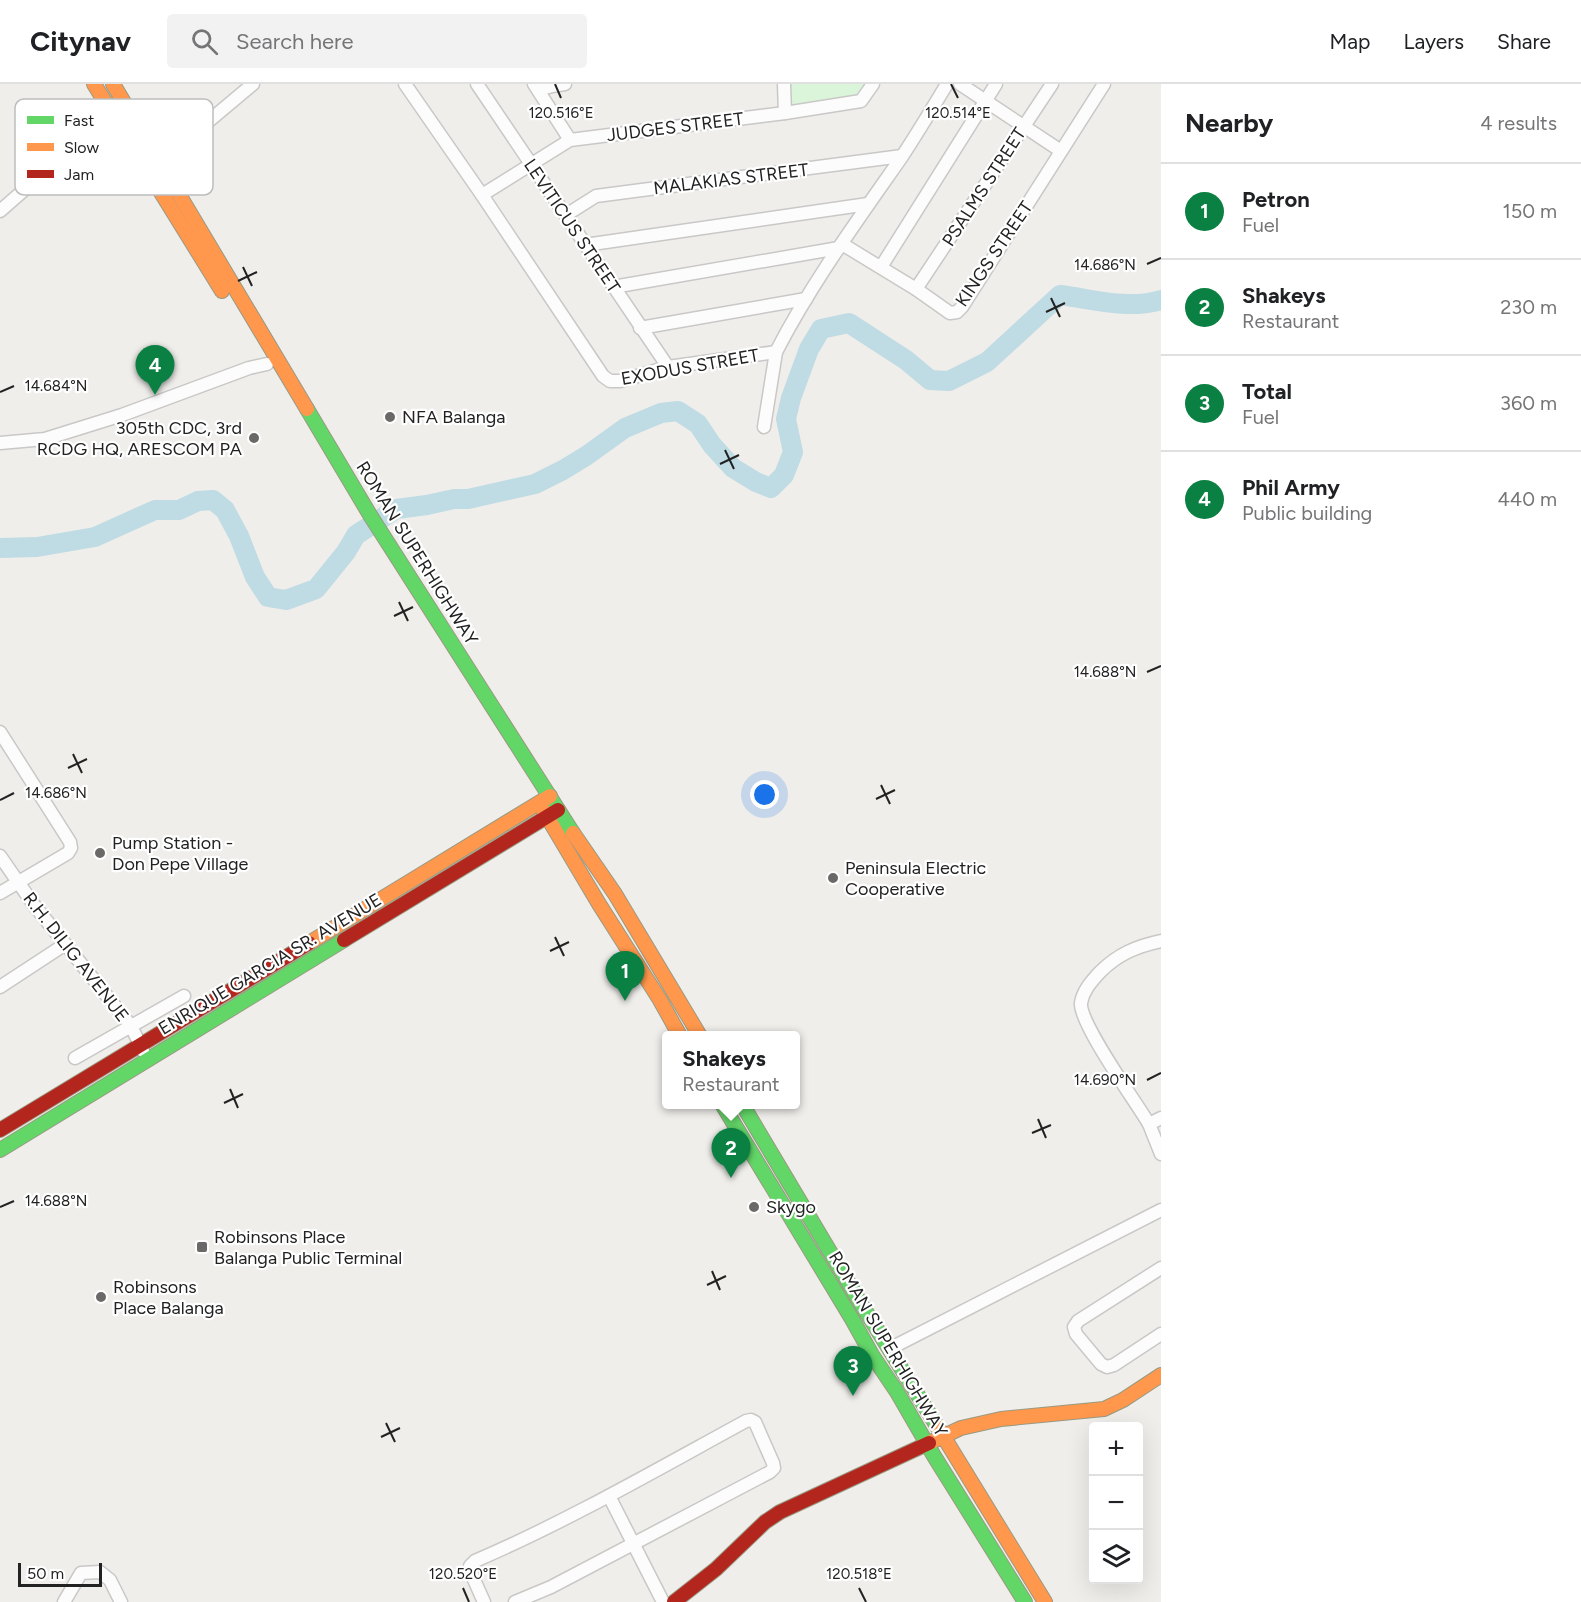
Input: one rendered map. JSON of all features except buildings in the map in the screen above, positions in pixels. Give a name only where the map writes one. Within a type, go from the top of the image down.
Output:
[{"type":"main road","name":"ROMAN SUPERHIGHWAY","points":[[94,84],[103,99]]},
{"type":"main road","name":"ROMAN SUPERHIGHWAY","points":[[113,84],[122,99]]},
{"type":"main road","name":"ROMAN SUPERHIGHWAY","points":[[163,195],[267,364],[545,800],[599,903],[678,1031]]},
{"type":"main road","name":"ROMAN SUPERHIGHWAY","points":[[179,195],[365,518]]},
{"type":"main road","name":"ENRIQUE GARCIA SR. AVENUE","points":[[0,1131],[545,800]]},
{"type":"main road","name":"ROMAN SUPERHIGHWAY","points":[[553,813],[615,894],[698,1031]]},
{"type":"main road","name":"ENRIQUE GARCIA SR. AVENUE","points":[[0,1150],[553,813]]},
{"type":"main road","name":"ROMAN SUPERHIGHWAY","points":[[725,1109],[857,1326],[872,1355],[1025,1602]]},
{"type":"main road","name":"ROMAN SUPERHIGHWAY","points":[[745,1109],[1045,1602]]},
{"type":"main road","points":[[674,1602],[716,1569],[765,1522],[780,1512],[961,1428],[1001,1419],[1104,1409],[1123,1400],[1161,1375]]},
{"type":"street","points":[[213,118],[253,84]]},
{"type":"street","name":"EXODUS STREET","points":[[405,84],[603,376],[610,381],[620,381],[668,367],[777,352],[806,299],[902,156],[947,84]]},
{"type":"street","name":"LEVITICUS STREET","points":[[477,84],[668,367]]},
{"type":"street","points":[[557,84],[536,87],[570,140]]},
{"type":"street","points":[[784,84],[786,113]]},
{"type":"street","name":"JUDGES STREET","points":[[482,195],[570,140],[786,113],[861,101],[873,84]]},
{"type":"street","points":[[960,84],[1061,151]]},
{"type":"street","points":[[882,267],[996,84]]},
{"type":"street","name":"PSALMS STREET","points":[[916,289],[1052,84]]},
{"type":"street","name":"KINGS STREET","points":[[841,246],[882,267],[950,313],[957,312],[1104,84]]},
{"type":"street","name":"MALAKIAS STREET","points":[[566,215],[596,196],[902,156]]},
{"type":"street","points":[[0,211],[19,195]]},
{"type":"street","points":[[585,245],[868,204]]},
{"type":"street","points":[[613,287],[841,246]]},
{"type":"street","points":[[640,328],[806,299]]},
{"type":"street","points":[[764,427],[777,352]]},
{"type":"street","points":[[0,443],[45,439],[122,415],[249,368],[267,364]]},
{"type":"street","points":[[0,732],[70,842],[68,853],[0,893]]},
{"type":"street","name":"R.H. DILIG AVENUE","points":[[0,856],[17,883],[64,945],[131,1026],[146,1061]]},
{"type":"street","points":[[1161,941],[1138,946],[1110,962],[1084,991],[1081,1005],[1084,1018],[1094,1036],[1149,1124],[1161,1154]]},
{"type":"street","points":[[0,987],[64,945]]},
{"type":"street","points":[[75,1058],[184,996]]},
{"type":"street","points":[[1149,1124],[1161,1118]]},
{"type":"street","points":[[889,1349],[1161,1210]]},
{"type":"street","points":[[1161,1268],[1078,1321],[1074,1327],[1076,1334],[1101,1364],[1107,1367],[1114,1365],[1161,1334]]},
{"type":"street","points":[[484,1602],[471,1573],[470,1566],[475,1561],[526,1539],[746,1421],[755,1422],[773,1463],[774,1468],[771,1472],[550,1587],[515,1602]]},
{"type":"street","points":[[609,1496],[663,1602]]},
{"type":"street","points":[[64,1602],[81,1573],[100,1572],[110,1580],[121,1602]]},
{"type":"green space","points":[[786,84],[871,84],[860,100],[787,112]]},
{"type":"waterway","points":[[0,548],[37,547],[95,537],[155,510],[179,510],[198,501],[213,500],[225,510],[239,536],[255,577],[268,597],[286,600],[316,589],[346,552],[356,535],[396,509],[454,499],[468,499],[535,484],[586,456],[625,428],[661,413],[678,411],[698,424],[712,445],[733,468],[771,488],[784,475],[793,452],[786,419],[791,398],[809,349],[821,329],[849,323],[906,360],[930,380],[949,381],[987,362],[1060,295],[1123,304],[1161,300]]},
{"type":"traffic: fast","points":[[307,409],[370,515],[573,833]]},
{"type":"traffic: fast","points":[[0,1150],[344,940]]},
{"type":"traffic: fast","points":[[725,1109],[872,1355],[1025,1602]]},
{"type":"traffic: fast","points":[[745,1109],[937,1426]]},
{"type":"traffic: slow","points":[[94,84],[103,99]]},
{"type":"traffic: slow","points":[[113,84],[122,99]]},
{"type":"traffic: slow","points":[[163,195],[222,291]]},
{"type":"traffic: slow","points":[[179,195],[307,409]]},
{"type":"traffic: slow","points":[[309,943],[550,796]]},
{"type":"traffic: slow","points":[[542,808],[677,1031]]},
{"type":"traffic: slow","points":[[573,833],[615,894],[697,1031]]},
{"type":"traffic: slow","points":[[929,1443],[961,1428],[1001,1419],[1104,1409],[1123,1400],[1161,1375]]},
{"type":"traffic: slow","points":[[937,1426],[1045,1602]]},
{"type":"traffic: jam","points":[[344,940],[558,810]]},
{"type":"traffic: jam","points":[[0,1130],[309,943]]},
{"type":"traffic: jam","points":[[674,1602],[716,1569],[765,1522],[780,1512],[929,1443]]},
{"type":"place","name":"Phil Army","points":[[155,395]]},
{"type":"place","name":"NFA Balanga","points":[[390,417]]},
{"type":"place","name":"305th CDC, 3rd RCDG HQ, ARESCOM PA","points":[[254,438]]},
{"type":"place","name":"Pump Station - Don Pepe Village","points":[[100,853]]},
{"type":"place","name":"Peninsula Electric Cooperative","points":[[833,878]]},
{"type":"place","name":"Petron","points":[[625,1001]]},
{"type":"place","name":"Shakeys","points":[[731,1178]]},
{"type":"place","name":"Skygo","points":[[754,1207]]},
{"type":"place","name":"Robinsons Place Balanga Public Terminal","points":[[202,1247]]},
{"type":"place","name":"Robinsons Place Balanga","points":[[101,1297]]},
{"type":"place","name":"Total","points":[[853,1396]]}]
